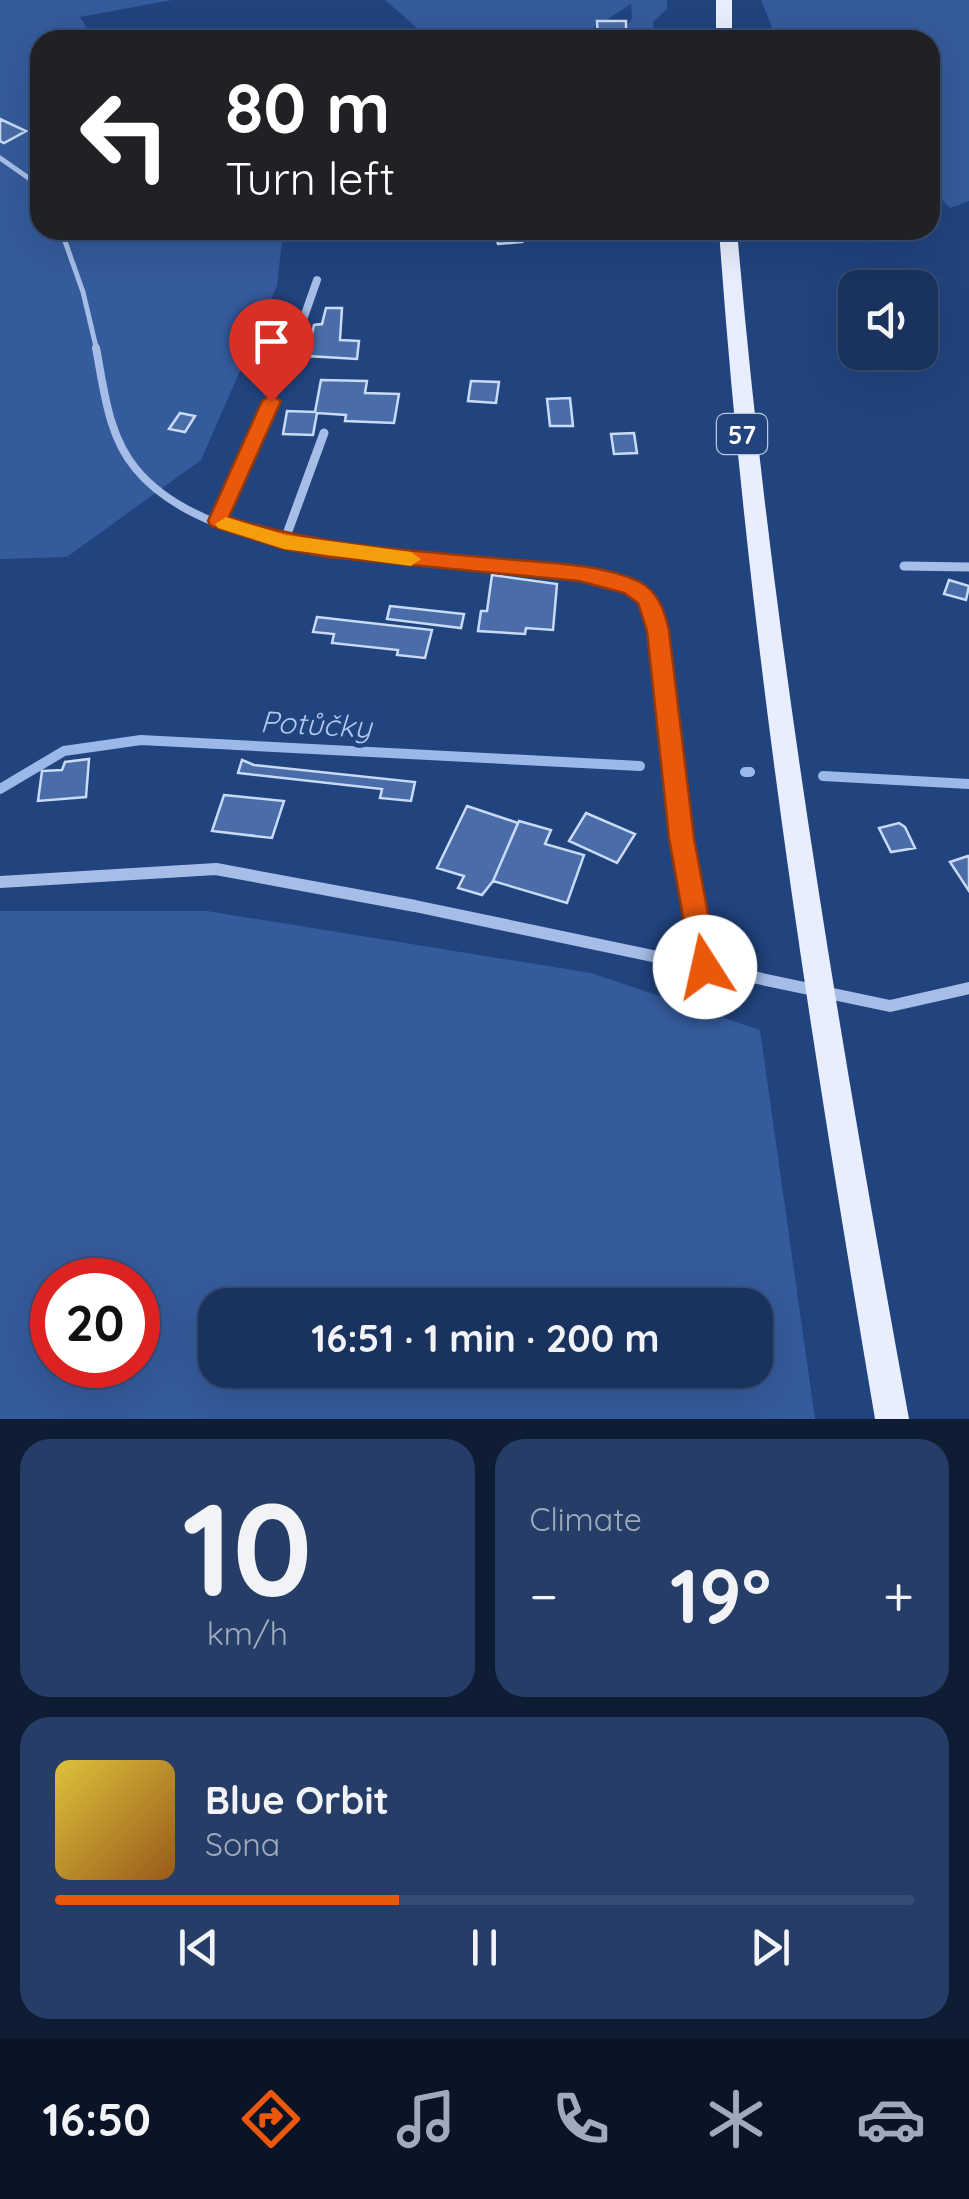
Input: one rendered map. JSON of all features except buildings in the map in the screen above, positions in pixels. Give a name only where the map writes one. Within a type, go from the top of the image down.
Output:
[{"type":"main road","points":[[724,0],[724,30]]},
{"type":"main road","name":"57","points":[[729,240],[752,518],[821,988],[892,1419]]},
{"type":"street","points":[[218,521],[285,371],[318,280]]},
{"type":"street","points":[[284,542],[324,433]]},
{"type":"street","points":[[904,566],[969,567]]},
{"type":"street","points":[[0,882],[216,870],[415,906],[821,988],[890,1006],[969,988]]},
{"type":"lane","points":[[0,158],[30,179]]},
{"type":"lane","points":[[65,240],[76,266],[102,386],[124,450],[149,483],[192,510],[284,542],[379,556],[579,574],[621,583],[646,597],[655,613],[658,631],[682,838],[705,967]]},
{"type":"shaded area","points":[[0,0],[172,0],[80,17],[88,30],[30,30],[30,240],[282,240],[277,286],[201,460],[67,557],[0,559]]},
{"type":"shaded area","points":[[385,0],[667,0],[667,9],[653,22],[654,30],[625,30],[632,18],[631,4],[591,30],[420,30]]},
{"type":"shaded area","points":[[761,0],[969,0],[969,201],[950,208],[940,198],[940,30],[773,30]]},
{"type":"shaded area","points":[[0,911],[207,911],[591,973],[760,1030],[815,1419],[0,1419]]},
{"type":"waterway","name":"Potůčky","points":[[0,789],[64,751],[141,740],[640,766]]},
{"type":"waterway","name":"Potůčky","points":[[745,772],[750,772]]},
{"type":"waterway","name":"Potůčky","points":[[823,776],[969,784]]},
{"type":"slow traffic","points":[[226,524],[284,542],[411,559]]},
{"type":"route","points":[[271,401],[218,521],[284,542],[328,550],[579,574],[631,587],[646,597],[655,613],[658,631],[682,838],[705,967]]}]
